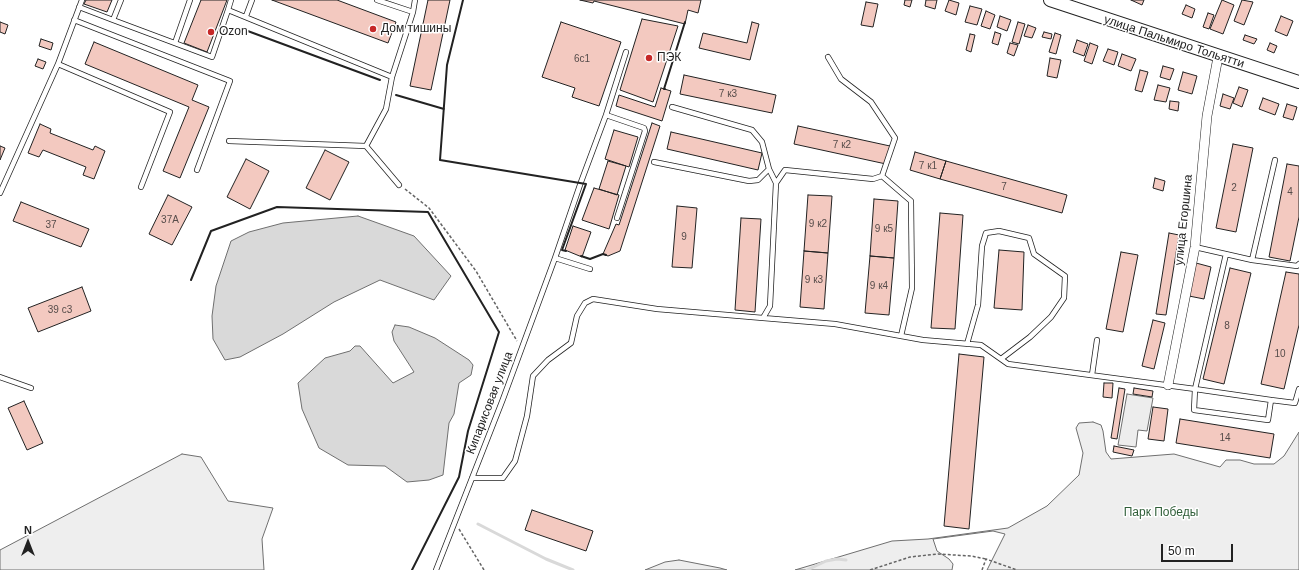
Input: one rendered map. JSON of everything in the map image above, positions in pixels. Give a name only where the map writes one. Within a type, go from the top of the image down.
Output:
[{"type":"street","name":"улица Пальмиро Тольятти","points":[[1050,0],[1218,57],[1299,82]]},
{"type":"street","name":"улица Егоршина","points":[[1168,385],[1195,247],[1207,116],[1218,57]]},
{"type":"lane","points":[[0,193],[58,64],[82,0]]},
{"type":"lane","points":[[113,20],[121,0]]},
{"type":"lane","points":[[175,43],[190,0]]},
{"type":"lane","points":[[79,7],[212,57],[231,0]]},
{"type":"lane","points":[[246,16],[252,0]]},
{"type":"lane","points":[[377,0],[413,12]]},
{"type":"lane","points":[[366,146],[386,109],[392,77],[413,12],[415,0]]},
{"type":"lane","points":[[228,10],[246,16],[392,77]]},
{"type":"lane","points":[[74,20],[230,81],[197,170]]},
{"type":"lane","points":[[521,348],[606,115],[626,52]]},
{"type":"lane","points":[[828,57],[841,79],[871,102],[895,138],[882,176]]},
{"type":"lane","points":[[58,64],[170,112],[141,187]]},
{"type":"lane","points":[[672,107],[752,130],[762,142],[769,169],[776,183],[770,306],[763,318]]},
{"type":"lane","points":[[606,115],[644,128],[645,131],[617,218]]},
{"type":"lane","points":[[229,141],[366,146],[399,185]]},
{"type":"lane","points":[[1252,260],[1275,160]]},
{"type":"lane","points":[[654,162],[749,181],[758,180],[769,169]]},
{"type":"lane","points":[[776,183],[785,170],[873,179],[882,176]]},
{"type":"lane","points":[[882,176],[911,201],[912,288],[901,336]]},
{"type":"lane","points":[[967,344],[978,305],[982,246],[986,233],[999,232],[1029,238],[1034,254],[1065,276],[1064,298],[1051,317],[1030,337],[1001,359]]},
{"type":"lane","points":[[1195,247],[1252,260],[1297,266],[1299,264]]},
{"type":"lane","points":[[1226,254],[1195,389],[1194,410],[1268,420],[1271,400]]},
{"type":"lane","points":[[555,258],[590,269]]},
{"type":"lane","points":[[472,478],[503,478],[515,461],[527,416],[533,376],[548,360],[571,343],[577,316],[585,303],[593,299],[657,308],[835,324],[901,336],[981,345],[1008,364],[1271,400],[1295,403],[1299,389]]},
{"type":"lane","points":[[1092,375],[1097,340]]},
{"type":"lane","name":"Кипарисовая улица","points":[[436,570],[521,348]]},
{"type":"lane","points":[[0,377],[31,388]]},
{"type":"path","name":"Кипарисовая улица","points":[[399,185],[429,208],[476,271],[521,348]]},
{"type":"path","points":[[455,522],[484,570]]},
{"type":"path","points":[[870,570],[910,556],[938,554],[971,556],[986,559],[1018,570]]},
{"type":"path","points":[[982,570],[986,559]]},
{"type":"green space","name":"Парк Победы","points":[[1093,422],[1101,425],[1106,452],[1111,459],[1174,454],[1220,467],[1226,460],[1240,460],[1254,464],[1274,464],[1284,456],[1299,432],[1299,570],[987,570],[1005,534],[993,531],[933,539],[937,551],[949,559],[953,564],[952,570],[795,570],[892,541],[928,539],[1008,528],[1047,506],[1079,475],[1083,453],[1076,428],[1079,423]]},
{"type":"green space","points":[[182,454],[201,457],[228,501],[273,508],[262,539],[264,570],[0,570],[0,550]]},
{"type":"green space","points":[[679,560],[727,570],[645,570],[665,562]]},
{"type":"shaded area","points":[[358,216],[414,236],[451,276],[434,300],[380,280],[334,302],[283,334],[240,357],[225,360],[213,339],[212,316],[216,286],[231,241],[249,232],[283,223]]},
{"type":"shaded area","points":[[395,325],[409,327],[435,338],[469,360],[473,365],[471,375],[459,383],[454,414],[449,423],[443,475],[429,480],[407,482],[385,466],[348,465],[319,448],[302,409],[298,383],[325,358],[350,351],[355,346],[360,346],[393,383],[414,372],[394,341],[392,332]]},
{"type":"shaded area","points":[[1127,394],[1153,398],[1147,431],[1138,430],[1136,447],[1118,445]]},
{"type":"building","points":[[86,0],[112,0],[107,12],[84,4]]},
{"type":"building","points":[[201,0],[227,0],[207,52],[184,43]]},
{"type":"building","points":[[272,0],[337,0],[396,22],[388,43]]},
{"type":"building","points":[[428,0],[450,0],[431,90],[410,86]]},
{"type":"building","points":[[580,0],[701,0],[698,13],[688,10],[685,24],[594,1],[593,3]]},
{"type":"building","points":[[905,0],[912,0],[910,7],[904,5]]},
{"type":"building","points":[[926,0],[937,0],[935,9],[925,6]]},
{"type":"building","points":[[949,0],[959,3],[956,15],[945,11]]},
{"type":"building","points":[[1131,0],[1144,0],[1142,5]]},
{"type":"building","points":[[1222,0],[1234,5],[1223,34],[1210,29]]},
{"type":"building","points":[[1242,0],[1253,2],[1244,25],[1234,21]]},
{"type":"building","points":[[866,2],[878,4],[873,27],[861,25]]},
{"type":"building","points":[[1186,5],[1195,9],[1192,18],[1182,14]]},
{"type":"building","points":[[970,6],[982,9],[977,25],[965,22]]},
{"type":"building","points":[[986,11],[995,15],[990,29],[981,26]]},
{"type":"building","points":[[1208,13],[1214,15],[1209,29],[1203,27]]},
{"type":"building","points":[[1000,16],[1011,20],[1007,31],[997,27]]},
{"type":"building","points":[[1281,16],[1293,21],[1287,36],[1275,31]]},
{"type":"building","name":"ПЭК","points":[[642,19],[678,26],[653,102],[620,90]]},
{"type":"building","points":[[0,22],[8,25],[5,34],[0,32]]},
{"type":"building","points":[[561,22],[621,42],[599,106],[572,97],[575,88],[542,77]]},
{"type":"building","points":[[752,22],[759,24],[750,60],[699,48],[703,33],[747,43]]},
{"type":"building","points":[[1018,22],[1025,24],[1019,44],[1012,42]]},
{"type":"building","points":[[1028,25],[1036,28],[1032,38],[1024,36]]},
{"type":"building","points":[[995,32],[1001,34],[998,45],[992,43]]},
{"type":"building","points":[[1044,32],[1052,34],[1051,39],[1042,37]]},
{"type":"building","points":[[1055,33],[1061,35],[1056,54],[1049,52]]},
{"type":"building","points":[[970,34],[975,35],[971,52],[966,50]]},
{"type":"building","points":[[1245,35],[1257,39],[1254,44],[1243,40]]},
{"type":"building","points":[[41,39],[53,43],[51,50],[39,46]]},
{"type":"building","points":[[1077,40],[1088,44],[1084,56],[1073,52]]},
{"type":"building","points":[[94,42],[198,85],[192,100],[209,107],[180,178],[163,171],[189,107],[85,64]]},
{"type":"building","points":[[1010,43],[1018,45],[1014,56],[1007,53]]},
{"type":"building","points":[[1090,43],[1098,46],[1092,64],[1084,61]]},
{"type":"building","points":[[1270,43],[1277,46],[1274,53],[1267,50]]},
{"type":"building","points":[[1108,49],[1118,52],[1114,65],[1103,61]]},
{"type":"building","points":[[1122,54],[1136,59],[1131,71],[1118,66]]},
{"type":"building","points":[[1050,58],[1061,60],[1057,78],[1047,76]]},
{"type":"building","points":[[38,59],[46,62],[43,69],[35,66]]},
{"type":"building","points":[[1163,66],[1174,69],[1170,80],[1160,77]]},
{"type":"building","points":[[1140,70],[1148,72],[1142,92],[1135,90]]},
{"type":"building","points":[[1183,72],[1197,76],[1192,94],[1178,90]]},
{"type":"building","points":[[684,75],[776,95],[772,113],[680,94]]},
{"type":"building","points":[[1158,85],[1170,88],[1166,102],[1154,100]]},
{"type":"building","points":[[1239,87],[1248,90],[1242,107],[1233,103]]},
{"type":"building","points":[[661,88],[671,91],[662,121],[616,106],[619,95],[655,107]]},
{"type":"building","points":[[1223,94],[1234,98],[1230,109],[1220,106]]},
{"type":"building","points":[[1263,98],[1279,104],[1275,115],[1259,109]]},
{"type":"building","points":[[1170,101],[1179,102],[1178,111],[1169,109]]},
{"type":"building","points":[[1287,104],[1297,107],[1293,120],[1283,117]]},
{"type":"building","points":[[652,123],[660,126],[620,251],[608,256],[603,254],[616,224],[619,225]]},
{"type":"building","points":[[40,124],[51,129],[50,133],[93,150],[95,146],[105,151],[94,179],[83,175],[86,167],[43,150],[39,157],[28,153]]},
{"type":"building","points":[[798,126],[890,146],[886,164],[794,144]]},
{"type":"building","points":[[614,130],[638,137],[629,167],[605,159]]},
{"type":"building","points":[[671,132],[762,153],[758,170],[667,149]]},
{"type":"building","points":[[1233,144],[1253,148],[1236,232],[1216,228]]},
{"type":"building","points":[[0,146],[5,148],[0,160]]},
{"type":"building","points":[[325,150],[349,162],[330,200],[306,188]]},
{"type":"building","points":[[915,152],[946,161],[940,179],[910,170]]},
{"type":"building","points":[[246,159],[269,171],[250,209],[227,197]]},
{"type":"building","points":[[608,161],[626,166],[617,195],[599,189]]},
{"type":"building","points":[[946,161],[1067,195],[1062,213],[940,179]]},
{"type":"building","points":[[1287,164],[1299,166],[1299,217],[1290,261],[1269,257]]},
{"type":"building","points":[[1155,178],[1165,181],[1163,191],[1153,188]]},
{"type":"building","points":[[594,188],[619,195],[609,229],[582,220]]},
{"type":"building","points":[[168,195],[192,207],[172,245],[149,234]]},
{"type":"building","points":[[808,195],[832,196],[828,253],[804,251]]},
{"type":"building","points":[[874,199],[898,201],[894,258],[870,256]]},
{"type":"building","points":[[21,202],[89,229],[81,247],[13,221]]},
{"type":"building","points":[[677,206],[697,208],[692,268],[672,267]]},
{"type":"building","points":[[940,213],[963,215],[955,329],[931,328]]},
{"type":"building","points":[[741,218],[761,219],[755,312],[735,310]]},
{"type":"building","points":[[573,226],[591,232],[582,257],[565,250]]},
{"type":"building","points":[[1169,233],[1179,235],[1166,315],[1156,314]]},
{"type":"building","points":[[999,250],[1024,252],[1022,310],[994,308]]},
{"type":"building","points":[[804,251],[828,253],[824,309],[800,307]]},
{"type":"building","points":[[1121,252],[1138,255],[1123,332],[1106,329]]},
{"type":"building","points":[[870,256],[894,258],[889,315],[865,313]]},
{"type":"building","points":[[1196,263],[1211,267],[1204,299],[1189,296]]},
{"type":"building","points":[[1230,268],[1251,273],[1224,384],[1203,379]]},
{"type":"building","points":[[1286,272],[1299,274],[1299,325],[1284,389],[1261,384]]},
{"type":"building","points":[[82,287],[91,311],[38,332],[28,308]]},
{"type":"building","points":[[1153,320],[1165,323],[1154,369],[1142,366]]},
{"type":"building","points":[[959,354],[984,357],[969,529],[944,526]]},
{"type":"building","points":[[1104,383],[1113,383],[1112,398],[1103,397]]},
{"type":"building","points":[[1119,388],[1125,389],[1117,439],[1111,438]]},
{"type":"building","points":[[1134,388],[1153,391],[1152,397],[1133,394]]},
{"type":"building","points":[[24,401],[43,443],[27,450],[8,408]]},
{"type":"building","points":[[1153,407],[1168,409],[1164,441],[1148,439]]},
{"type":"building","points":[[1180,419],[1274,434],[1270,458],[1176,443]]},
{"type":"building","points":[[1114,446],[1134,450],[1132,456],[1113,452]]},
{"type":"building","points":[[532,510],[593,531],[586,551],[525,530]]},
{"type":"waterway","points":[[478,524],[546,559],[573,570]]},
{"type":"waterway","points":[[807,570],[826,561],[837,559],[846,560]]},
{"type":"wall","points":[[463,0],[447,65],[440,160],[586,184],[562,250],[566,251]]},
{"type":"wall","points":[[665,89],[685,22]]},
{"type":"wall","points":[[245,30],[380,80]]},
{"type":"wall","points":[[396,95],[444,109]]},
{"type":"wall","points":[[191,280],[211,231],[277,207],[428,212],[499,332],[468,431],[459,477],[412,570]]},
{"type":"wall","points":[[581,256],[590,259],[603,254],[606,255]]},
{"type":"place","name":"Дом тишины","points":[[373,29]]},
{"type":"place","name":"Ozon","points":[[211,32]]},
{"type":"place","name":"ПЭК","points":[[649,58]]}]
